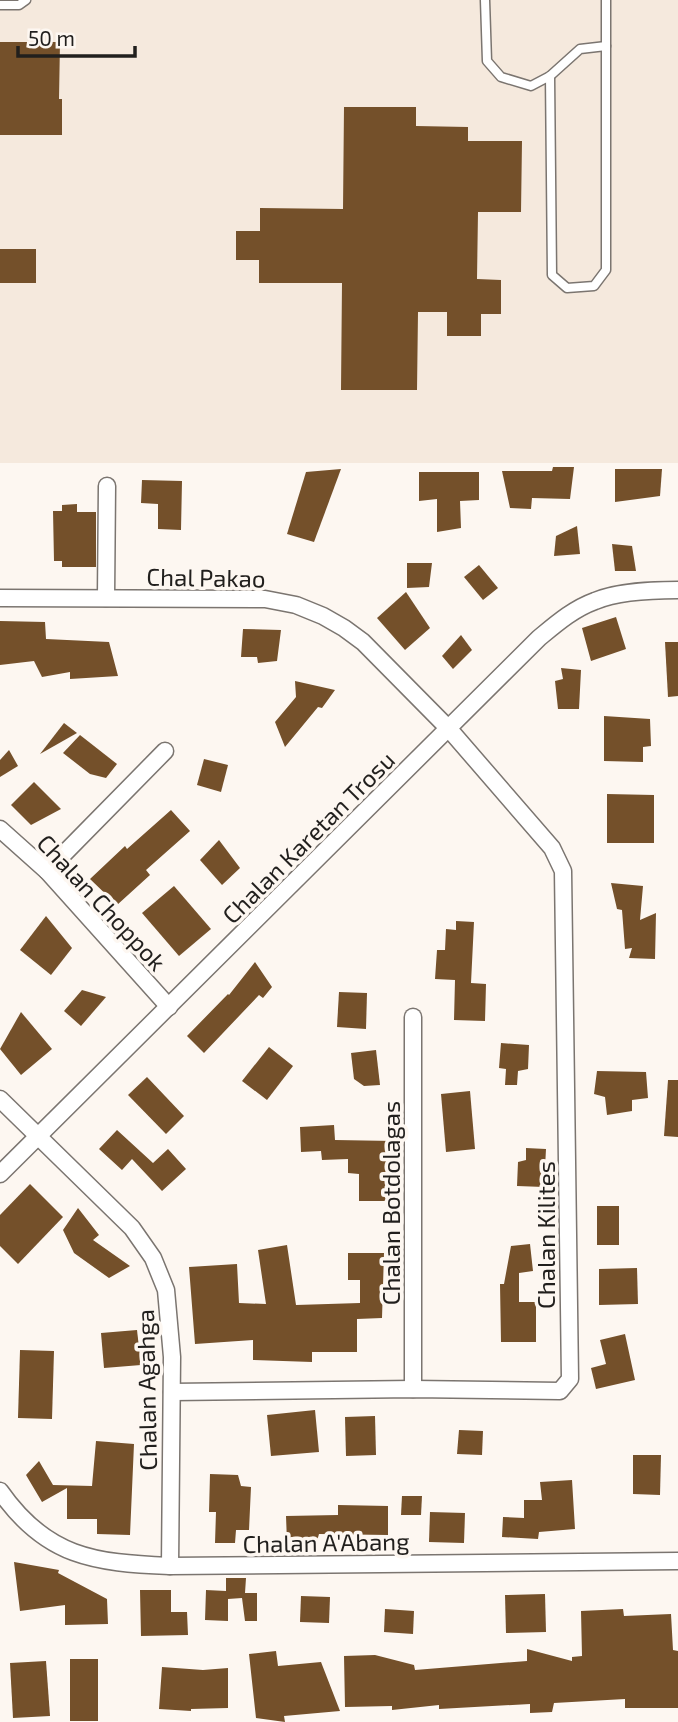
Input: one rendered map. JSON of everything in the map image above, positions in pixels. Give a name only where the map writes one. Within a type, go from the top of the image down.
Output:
[{"type":"street","points":[[106,598],[107,486]]},
{"type":"street","name":"Chalan Karetan Trosu","points":[[0,1174],[538,638],[569,614],[596,600],[625,594],[678,590]]},
{"type":"street","name":"Chal Pakao","points":[[0,598],[265,599],[296,605],[344,628],[363,642],[449,729]]},
{"type":"street","name":"Chalan Kilites","points":[[172,1392],[413,1389],[561,1391],[570,1379],[563,872],[552,848],[449,729]]},
{"type":"street","points":[[47,871],[165,751]]},
{"type":"street","name":"Chalan Choppok","points":[[0,829],[47,871],[169,1007]]},
{"type":"street","name":"Chalan Botdolagas","points":[[413,1017],[413,1389]]},
{"type":"street","name":"Chalan Agahga","points":[[0,1099],[132,1228],[153,1258],[166,1290],[172,1357],[170,1566]]},
{"type":"street","name":"Chalan A'Abang","points":[[0,1491],[14,1511],[43,1538],[79,1555],[117,1564],[170,1566],[678,1561]]},
{"type":"lane","points":[[0,5],[19,5],[26,0]]},
{"type":"lane","points":[[485,0],[487,61],[501,77],[531,86],[550,76],[580,48],[606,47]]},
{"type":"lane","points":[[550,76],[552,275],[567,288],[594,286],[607,270],[606,0]]},
{"type":"shaded area","points":[[0,0],[678,0],[678,463],[0,463]]},
{"type":"building","points":[[0,42],[60,42],[59,99],[62,99],[62,135],[0,135]]},
{"type":"building","points":[[344,107],[416,107],[416,126],[468,127],[468,141],[522,141],[521,212],[478,212],[477,279],[501,280],[501,314],[481,314],[481,336],[447,336],[447,312],[418,312],[417,390],[341,390],[342,283],[259,283],[259,260],[236,260],[236,231],[260,231],[260,208],[343,209]]},
{"type":"building","points":[[0,249],[36,249],[36,283],[0,283]]},
{"type":"building","points":[[553,467],[574,467],[570,499],[532,498],[531,509],[510,508],[502,471],[552,471]]},
{"type":"building","points":[[341,469],[314,542],[287,534],[306,472]]},
{"type":"building","points":[[615,469],[662,469],[660,496],[615,502]]},
{"type":"building","points":[[419,472],[479,472],[479,500],[460,501],[461,528],[437,532],[437,499],[419,501]]},
{"type":"building","points":[[142,480],[182,481],[181,530],[158,529],[158,504],[141,503]]},
{"type":"building","points":[[77,504],[77,512],[96,512],[96,567],[62,567],[62,561],[54,561],[53,511],[62,511],[62,505]]},
{"type":"building","points":[[577,526],[580,554],[554,556],[556,536]]},
{"type":"building","points":[[612,544],[632,546],[636,571],[615,571]]},
{"type":"building","points":[[407,563],[432,563],[429,587],[407,588]]},
{"type":"building","points":[[479,565],[498,588],[483,600],[464,577]]},
{"type":"building","points":[[406,592],[430,628],[405,650],[377,618]]},
{"type":"building","points":[[616,617],[626,649],[591,661],[582,628]]},
{"type":"building","points":[[0,621],[45,622],[46,639],[109,642],[118,676],[70,679],[70,672],[42,677],[34,661],[0,665]]},
{"type":"building","points":[[243,629],[281,630],[277,661],[258,663],[257,657],[241,657]]},
{"type":"building","points":[[461,635],[472,650],[453,669],[442,656]]},
{"type":"building","points":[[665,642],[678,642],[678,696],[668,697]]},
{"type":"building","points":[[561,668],[581,670],[579,709],[558,709],[555,681],[563,679]]},
{"type":"building","points":[[295,681],[335,690],[285,747],[275,722],[296,697]]},
{"type":"building","points":[[604,716],[650,719],[651,746],[643,747],[643,762],[604,761]]},
{"type":"building","points":[[64,723],[77,733],[40,754]]},
{"type":"building","points":[[80,735],[117,764],[106,778],[90,774],[63,753]]},
{"type":"building","points":[[9,750],[18,766],[0,777],[0,760]]},
{"type":"building","points":[[204,759],[228,765],[221,792],[197,785]]},
{"type":"building","points":[[34,782],[61,809],[31,825],[11,805]]},
{"type":"building","points":[[607,794],[654,795],[654,843],[607,843]]},
{"type":"building","points":[[171,810],[190,831],[146,870],[150,875],[117,905],[90,879],[125,846],[127,849]]},
{"type":"building","points":[[219,840],[240,868],[222,885],[200,860]]},
{"type":"building","points":[[611,883],[643,886],[640,920],[656,913],[655,959],[629,958],[632,948],[625,949],[622,910],[617,909]]},
{"type":"building","points":[[174,886],[211,929],[179,956],[142,913]]},
{"type":"building","points":[[46,916],[72,948],[51,975],[20,950]]},
{"type":"building","points":[[456,921],[474,922],[471,983],[486,984],[485,1021],[454,1020],[455,980],[435,979],[437,950],[445,950],[446,929],[456,930]]},
{"type":"building","points":[[255,962],[272,987],[263,998],[259,995],[204,1053],[187,1036],[229,995]]},
{"type":"building","points":[[82,990],[106,997],[81,1026],[64,1011]]},
{"type":"building","points":[[339,992],[367,993],[366,1029],[337,1027]]},
{"type":"building","points":[[21,1012],[52,1049],[21,1075],[0,1049]]},
{"type":"building","points":[[501,1043],[529,1045],[528,1069],[518,1071],[517,1085],[505,1085],[506,1069],[499,1068]]},
{"type":"building","points":[[269,1047],[293,1066],[267,1100],[242,1081]]},
{"type":"building","points":[[376,1050],[380,1085],[364,1086],[354,1079],[351,1053]]},
{"type":"building","points":[[597,1071],[646,1072],[648,1098],[632,1100],[632,1111],[607,1115],[605,1097],[594,1094]]},
{"type":"building","points":[[147,1077],[184,1116],[166,1134],[128,1095]]},
{"type":"building","points":[[668,1080],[678,1080],[678,1137],[664,1136]]},
{"type":"building","points":[[470,1091],[475,1149],[446,1152],[441,1094]]},
{"type":"building","points":[[334,1125],[335,1140],[394,1141],[394,1201],[359,1201],[359,1174],[348,1173],[348,1159],[322,1160],[321,1151],[301,1152],[300,1127]]},
{"type":"building","points":[[117,1130],[153,1163],[168,1149],[186,1169],[162,1191],[132,1159],[122,1170],[99,1149]]},
{"type":"building","points":[[526,1148],[546,1149],[544,1187],[517,1186],[518,1162],[526,1160]]},
{"type":"building","points":[[30,1184],[63,1217],[18,1264],[0,1246],[0,1215]]},
{"type":"building","points":[[597,1206],[619,1206],[619,1245],[597,1245]]},
{"type":"building","points":[[78,1208],[99,1235],[93,1240],[130,1266],[109,1278],[74,1253],[63,1230]]},
{"type":"building","points":[[530,1244],[533,1271],[519,1273],[519,1302],[536,1302],[536,1342],[501,1342],[500,1284],[504,1284],[511,1246]]},
{"type":"building","points":[[287,1245],[296,1305],[360,1303],[360,1280],[348,1280],[348,1253],[384,1253],[382,1318],[357,1319],[357,1352],[312,1352],[312,1362],[253,1360],[253,1340],[195,1344],[189,1267],[237,1264],[239,1303],[266,1304],[258,1250]]},
{"type":"building","points":[[637,1268],[638,1304],[599,1305],[599,1269]]},
{"type":"building","points":[[137,1330],[141,1365],[104,1368],[101,1333]]},
{"type":"building","points":[[625,1334],[635,1380],[596,1389],[591,1368],[606,1364],[600,1340]]},
{"type":"building","points":[[20,1350],[54,1351],[52,1419],[18,1418]]},
{"type":"building","points":[[315,1410],[319,1452],[271,1456],[267,1415]]},
{"type":"building","points":[[375,1416],[376,1455],[346,1456],[345,1417]]},
{"type":"building","points":[[459,1430],[483,1431],[482,1455],[457,1454]]},
{"type":"building","points":[[96,1441],[134,1444],[130,1535],[97,1534],[97,1519],[67,1519],[67,1488],[42,1502],[26,1475],[39,1461],[53,1485],[92,1486]]},
{"type":"building","points":[[633,1455],[661,1455],[660,1495],[633,1494]]},
{"type":"building","points":[[210,1474],[238,1475],[241,1486],[251,1487],[249,1530],[236,1530],[235,1543],[215,1543],[216,1512],[209,1512]]},
{"type":"building","points":[[572,1480],[575,1529],[539,1532],[538,1539],[502,1537],[503,1517],[524,1518],[524,1500],[542,1500],[540,1482]]},
{"type":"building","points":[[402,1496],[422,1496],[421,1515],[401,1515]]},
{"type":"building","points":[[338,1505],[388,1506],[388,1535],[319,1534],[317,1541],[287,1542],[286,1516],[338,1515]]},
{"type":"building","points":[[430,1512],[465,1513],[464,1543],[429,1542]]},
{"type":"building","points":[[14,1562],[59,1570],[58,1573],[107,1599],[108,1624],[65,1625],[65,1605],[20,1611]]},
{"type":"building","points":[[226,1578],[246,1578],[245,1593],[257,1593],[257,1621],[245,1621],[242,1598],[228,1599],[228,1621],[205,1620],[206,1590],[226,1591]]},
{"type":"building","points":[[140,1590],[171,1590],[171,1612],[187,1612],[188,1635],[141,1636]]},
{"type":"building","points":[[545,1594],[546,1632],[506,1633],[505,1595]]},
{"type":"building","points":[[301,1596],[330,1597],[329,1623],[300,1622]]},
{"type":"building","points":[[385,1609],[414,1611],[413,1634],[384,1632]]},
{"type":"building","points":[[623,1609],[624,1616],[671,1614],[673,1650],[678,1651],[678,1708],[625,1708],[625,1699],[554,1703],[552,1712],[530,1713],[530,1704],[439,1709],[439,1705],[392,1710],[392,1706],[345,1707],[344,1656],[375,1655],[414,1665],[415,1670],[527,1661],[527,1649],[572,1661],[572,1657],[582,1656],[581,1611]]},
{"type":"building","points":[[276,1651],[278,1666],[321,1662],[340,1711],[284,1716],[285,1722],[256,1718],[249,1654]]},
{"type":"building","points":[[70,1659],[98,1659],[98,1721],[70,1721]]},
{"type":"building","points":[[46,1661],[50,1716],[13,1718],[10,1663]]},
{"type":"building","points":[[162,1667],[203,1670],[228,1668],[228,1708],[191,1711],[159,1709]]}]
